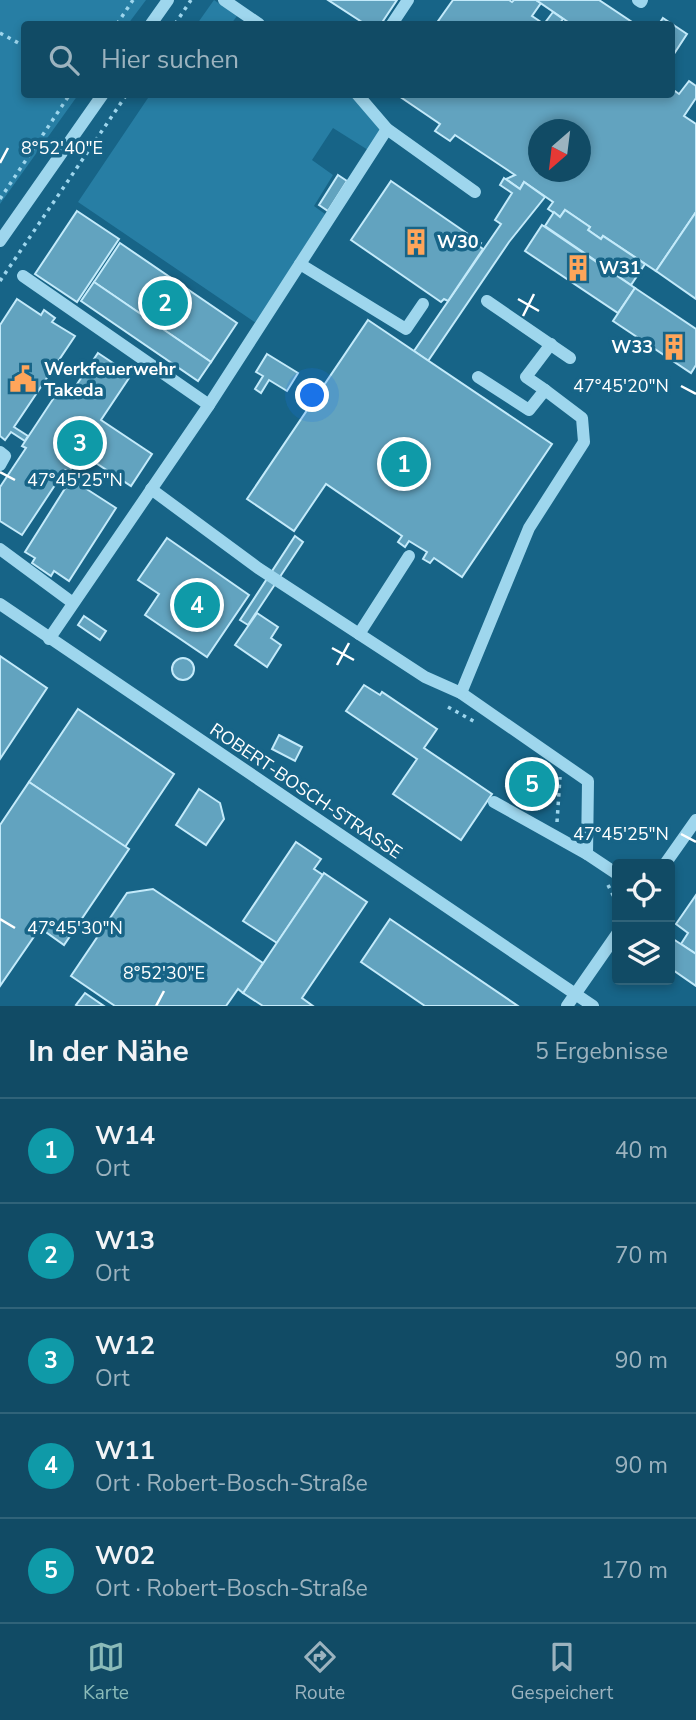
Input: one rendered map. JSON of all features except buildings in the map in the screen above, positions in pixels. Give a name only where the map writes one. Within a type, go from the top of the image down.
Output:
[{"type":"street","points":[[153,21],[168,0]]},
{"type":"street","points":[[224,0],[255,21]]},
{"type":"street","points":[[394,21],[408,0]]},
{"type":"street","points":[[0,241],[100,98]]},
{"type":"street","points":[[360,98],[387,130],[475,192]]},
{"type":"street","points":[[49,639],[209,405],[387,130]]},
{"type":"street","points":[[300,264],[406,329],[423,304]]},
{"type":"street","points":[[23,276],[209,405]]},
{"type":"street","points":[[487,301],[570,358]]},
{"type":"street","points":[[461,693],[529,527],[584,442],[582,418],[526,377],[551,344]]},
{"type":"street","points":[[478,377],[529,410],[545,390]]},
{"type":"street","points":[[0,453],[5,456],[0,465]]},
{"type":"street","points":[[151,489],[258,568],[425,677],[461,693],[589,781],[587,854]]},
{"type":"street","points":[[0,549],[73,603]]},
{"type":"street","points":[[359,634],[409,556]]},
{"type":"street","name":"ROBERT-BOSCH-STRASSE","points":[[0,604],[593,1006]]},
{"type":"street","points":[[495,802],[612,871]]},
{"type":"street","points":[[669,859],[696,820]]},
{"type":"street","points":[[567,1006],[612,941]]},
{"type":"path","points":[[119,21],[133,0]]},
{"type":"path","points":[[177,21],[191,0]]},
{"type":"path","points":[[0,33],[21,44]]},
{"type":"path","points":[[0,199],[67,98]]},
{"type":"path","points":[[0,281],[124,98]]},
{"type":"path","points":[[448,707],[479,724]]},
{"type":"path","points":[[551,771],[561,778],[555,837]]},
{"type":"path","points":[[598,879],[609,886],[612,892]]},
{"type":"shaded area","points":[[0,0],[146,0],[130,21],[21,21],[21,98],[76,98],[0,204]]},
{"type":"shaded area","points":[[214,0],[237,16],[233,21],[199,21]]},
{"type":"shaded area","points":[[148,98],[355,98],[382,129],[368,150],[333,128],[312,160],[333,175],[314,206],[325,214],[256,323],[78,202]]},
{"type":"place","name":"W30","points":[[416,242]]},
{"type":"place","name":"W31","points":[[578,268]]},
{"type":"place","name":"W13","points":[[165,303]]},
{"type":"place","name":"W33","points":[[674,347]]},
{"type":"place","name":"Werkfeuerwehr Takeda","points":[[23,379]]},
{"type":"place","name":"W12","points":[[80,443]]},
{"type":"place","name":"W14","points":[[404,464]]},
{"type":"place","name":"W11","points":[[197,605]]},
{"type":"place","name":"W02","points":[[532,784]]}]
